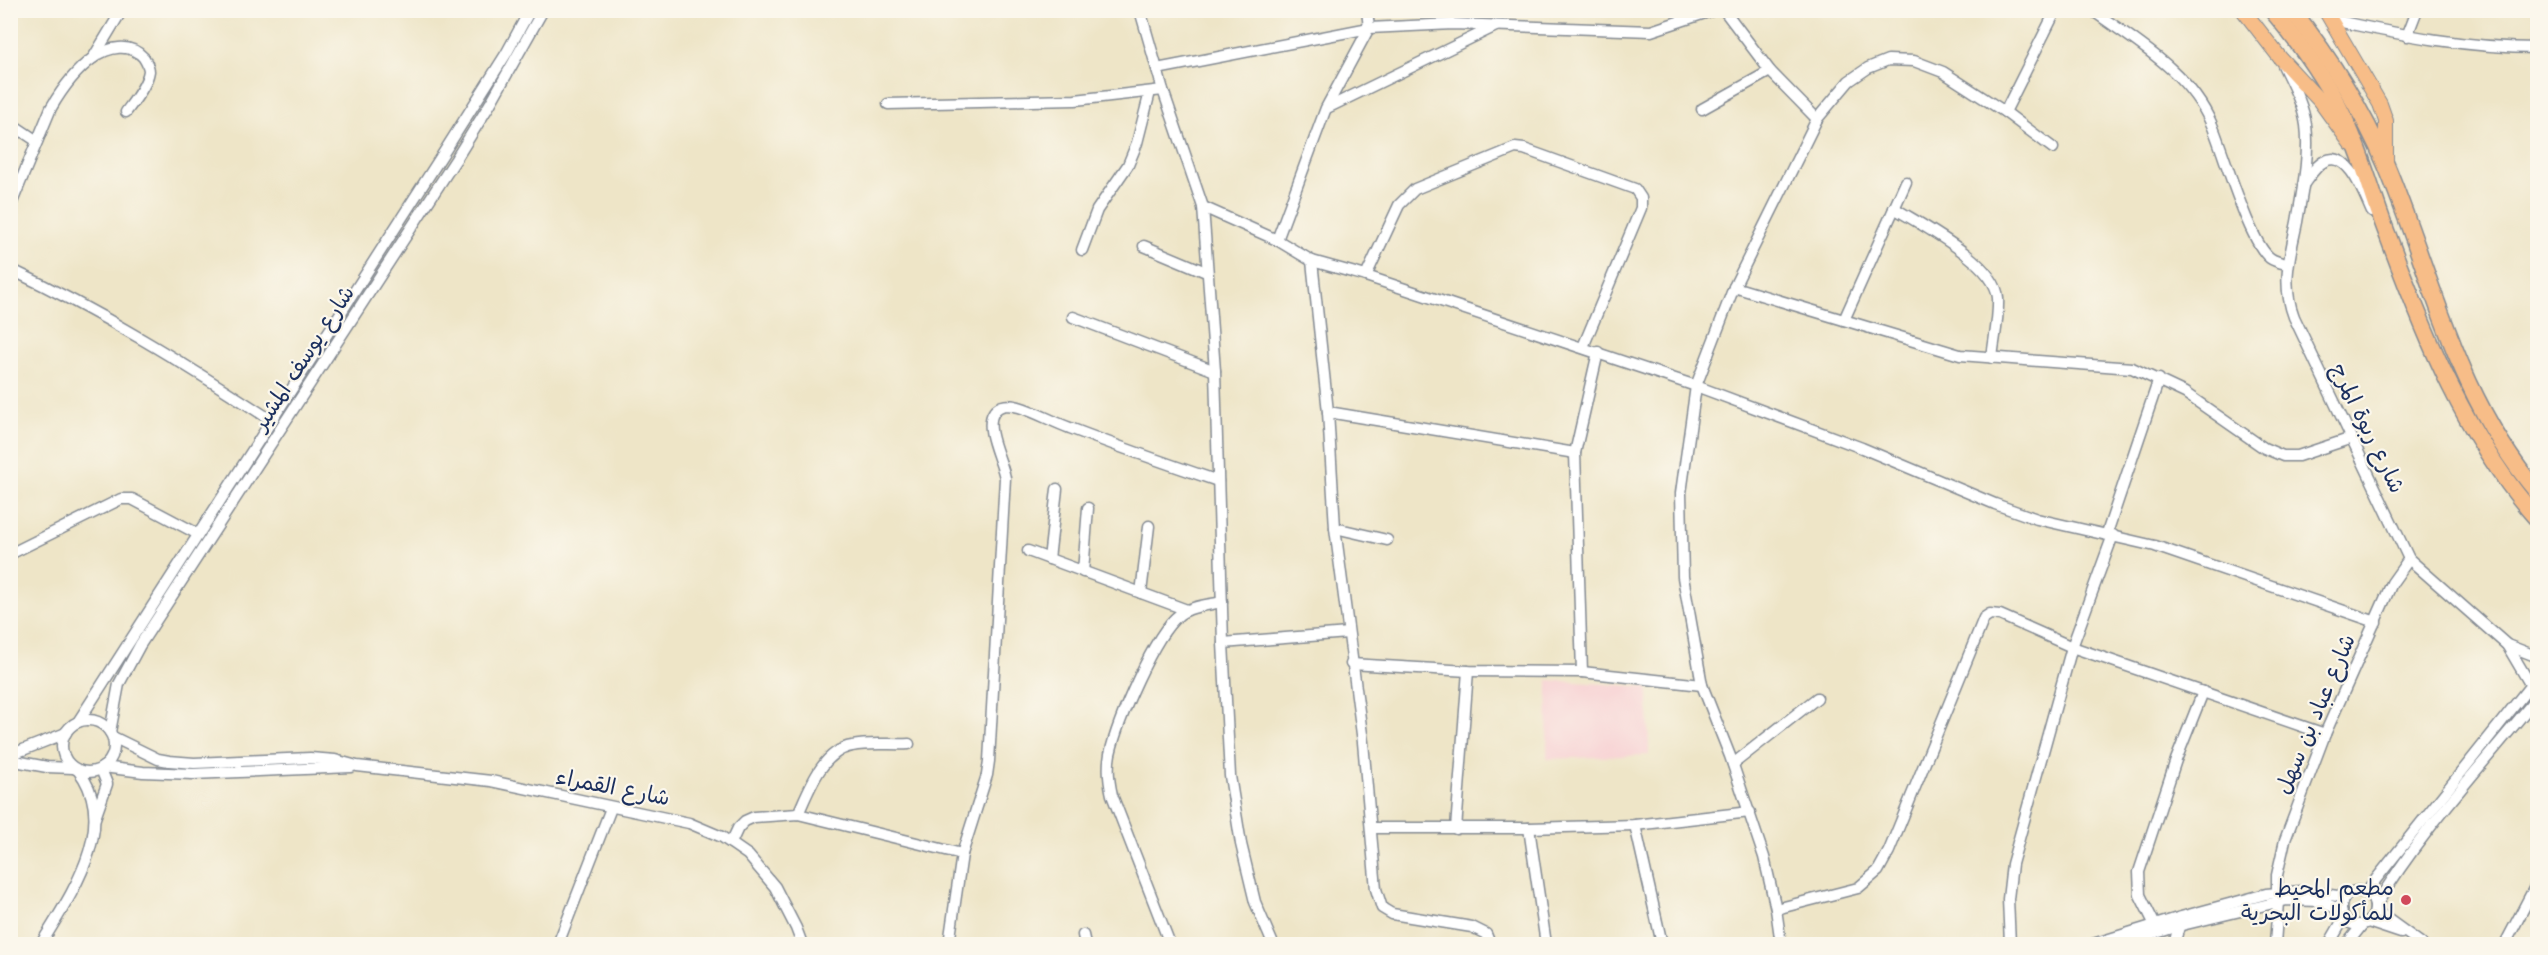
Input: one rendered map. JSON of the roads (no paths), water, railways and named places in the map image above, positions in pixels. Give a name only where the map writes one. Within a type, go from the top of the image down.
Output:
[{"type":"highway","points":[[2272,10],[2309,60],[2348,126],[2388,238],[2433,350],[2453,392],[2496,466],[2538,520]]},
{"type":"highway","points":[[2292,10],[2316,41],[2346,87],[2386,165],[2449,341],[2462,371],[2497,437],[2538,493]]},
{"type":"main road","points":[[2243,10],[2280,59],[2319,100],[2358,154]]},
{"type":"main road","points":[[2329,15],[2380,104],[2386,122],[2386,165]]},
{"type":"street","points":[[93,58],[122,10]]},
{"type":"street","name":"شارع يوسف المشير","points":[[78,722],[480,97],[530,10]]},
{"type":"street","name":"شارع يوسف المشير","points":[[111,735],[119,684],[140,645],[456,159],[543,10]]},
{"type":"street","points":[[1140,10],[1163,90],[1203,207],[1215,371],[1227,741],[1235,811],[1255,902],[1273,945]]},
{"type":"street","points":[[1277,240],[1326,108],[1369,28],[1367,10]]},
{"type":"street","points":[[1157,69],[1369,28],[1453,24],[1651,31],[1714,10]]},
{"type":"street","points":[[1724,10],[1770,71],[1817,119]]},
{"type":"street","points":[[2005,112],[2056,10]]},
{"type":"street","points":[[2091,10],[2174,70],[2199,98],[2212,125],[2251,229],[2270,258],[2287,264]]},
{"type":"street","points":[[2407,36],[2417,10]]},
{"type":"street","points":[[2329,15],[2407,36],[2478,46],[2538,48]]},
{"type":"street","points":[[1326,108],[1499,25]]},
{"type":"street","points":[[10,207],[57,97],[93,58],[111,48],[129,48],[137,52],[147,64],[149,71],[126,112]]},
{"type":"street","name":"شارع ربوة المرج","points":[[2280,59],[2302,105],[2306,126],[2302,185],[2287,264],[2286,291],[2294,317],[2409,559],[2507,645],[2534,680]]},
{"type":"street","points":[[1781,945],[1776,909],[1764,858],[1733,764],[1702,685],[1683,578],[1681,493],[1696,386],[1734,287],[1817,119],[1849,81],[1868,68],[1888,60],[1914,61],[1943,72],[2005,112],[2053,148]]},
{"type":"street","points":[[1701,109],[1770,71]]},
{"type":"street","points":[[888,104],[1075,100],[1163,90]]},
{"type":"street","points":[[1082,250],[1097,210],[1128,165],[1137,143],[1150,92]]},
{"type":"street","points":[[10,123],[37,141]]},
{"type":"street","points":[[1366,276],[1399,205],[1406,196],[1415,189],[1503,151],[1524,148],[1635,189],[1641,198],[1641,208],[1583,347]]},
{"type":"street","points":[[2302,185],[2325,161],[2332,159],[2341,161],[2354,175],[2388,238]]},
{"type":"street","points":[[1844,320],[1906,182]]},
{"type":"street","points":[[1203,207],[1277,240],[1312,261],[1366,276],[1696,386],[1862,448],[1995,504],[2037,519],[2155,546],[2376,622]]},
{"type":"street","points":[[1894,208],[1981,267],[1992,281],[1998,296],[1992,358]]},
{"type":"street","points":[[1144,246],[1206,272]]},
{"type":"street","points":[[1312,261],[1328,412],[1335,528],[1371,828],[1376,889],[1382,908],[1392,914],[1472,927],[1486,934],[1490,945]]},
{"type":"street","points":[[10,269],[101,316],[211,381],[271,420]]},
{"type":"street","points":[[1734,287],[1960,355],[2132,368],[2185,393],[2264,448],[2283,456],[2298,456],[2352,438]]},
{"type":"street","points":[[1073,317],[1215,371]]},
{"type":"street","points":[[1582,672],[1575,453],[1598,352]]},
{"type":"street","points":[[2010,945],[2008,899],[2012,864],[2072,647],[2159,379]]},
{"type":"street","points":[[949,945],[962,854],[987,775],[989,761],[1005,478],[1001,459],[990,431],[990,420],[994,412],[1006,405],[1018,407],[1069,428],[1218,481]]},
{"type":"street","points":[[1328,412],[1575,453]]},
{"type":"street","points":[[1049,559],[1057,489]]},
{"type":"street","points":[[10,554],[121,499],[132,499],[198,534]]},
{"type":"street","points":[[1083,572],[1088,508]]},
{"type":"street","points":[[1141,593],[1149,526]]},
{"type":"street","points":[[1335,528],[1388,540]]},
{"type":"street","points":[[1028,551],[1187,610]]},
{"type":"street","name":"شارع عباد بن سهل","points":[[2275,945],[2277,875],[2285,840],[2325,734],[2392,583],[2409,559]]},
{"type":"street","points":[[1170,945],[1112,795],[1108,778],[1110,756],[1131,694],[1161,636],[1179,615],[1187,610],[1222,602]]},
{"type":"street","points":[[1776,909],[1858,888],[1878,871],[1889,851],[1984,618],[1990,614],[2000,615],[2072,647],[2325,734]]},
{"type":"street","points":[[1223,643],[1348,633]]},
{"type":"street","name":"شارع ربوة المرج","points":[[2507,645],[2538,657]]},
{"type":"street","points":[[1351,664],[1468,670],[1582,672],[1702,685]]},
{"type":"street","points":[[1456,829],[1468,670]]},
{"type":"street","points":[[2365,893],[2534,680]]},
{"type":"street","points":[[2154,925],[2140,895],[2139,872],[2176,760],[2203,692]]},
{"type":"street","points":[[2347,945],[2365,923],[2447,804],[2538,696]]},
{"type":"street","points":[[1733,764],[1817,698]]},
{"type":"street","points":[[10,755],[66,733],[78,722],[96,721],[111,735],[114,751],[102,768],[88,772],[10,760]]},
{"type":"street","points":[[66,733],[62,752],[91,792],[95,818]]},
{"type":"street","name":"شارع القمراء","points":[[111,735],[146,753],[169,761],[194,763],[310,758],[335,760],[357,766],[490,781],[689,823],[731,843],[748,855],[775,887],[791,917],[802,945]]},
{"type":"street","points":[[798,814],[819,771],[833,755],[851,746],[909,744]]},
{"type":"street","name":"شارع القمراء","points":[[102,768],[193,774],[334,769],[357,766]]},
{"type":"street","points":[[41,945],[79,877],[92,840],[95,818],[106,784],[102,768]]},
{"type":"street","points":[[558,945],[611,808]]},
{"type":"street","points":[[1371,828],[1456,829],[1635,825],[1750,812]]},
{"type":"street","points":[[731,843],[738,828],[745,821],[754,817],[798,814],[962,854]]},
{"type":"street","points":[[1635,825],[1662,945]]},
{"type":"street","points":[[1529,828],[1546,945]]},
{"type":"street","points":[[2505,945],[2538,881]]},
{"type":"street","points":[[2093,945],[2154,925],[2181,921],[2277,897],[2316,892],[2345,897],[2354,892],[2365,893],[2372,898],[2375,908],[2422,945]]},
{"type":"street","points":[[2277,897],[2327,903],[2343,914],[2352,924],[2365,923],[2410,936]]},
{"type":"street","points":[[2329,945],[2343,914],[2345,897]]},
{"type":"street","points":[[2121,945],[2181,921]]},
{"type":"street","points":[[2174,945],[2181,921]]},
{"type":"place","name":"مطعم المحيط للمأكولات البحرية","points":[[2406,900]]}]
